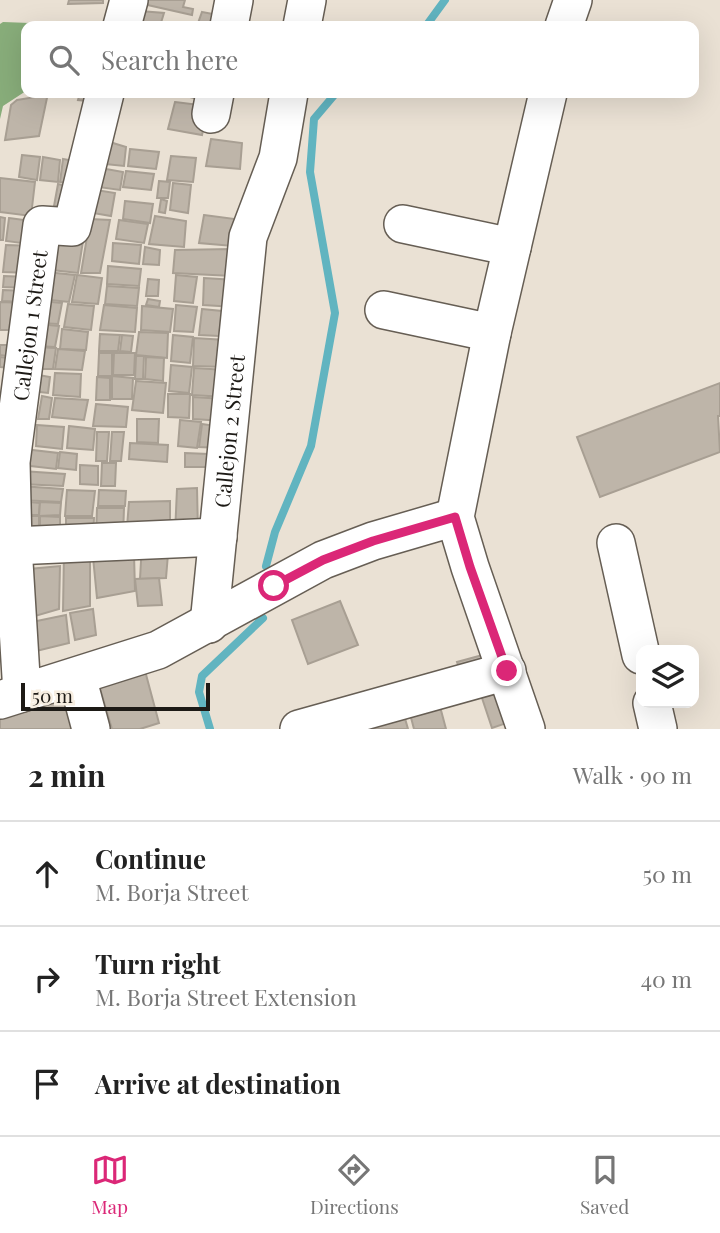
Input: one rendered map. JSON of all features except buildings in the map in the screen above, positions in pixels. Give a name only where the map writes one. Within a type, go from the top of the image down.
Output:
[{"type":"street","points":[[123,21],[129,0]]},
{"type":"street","points":[[230,21],[234,0]]},
{"type":"street","points":[[303,21],[307,0]]},
{"type":"street","points":[[566,21],[573,0]]},
{"type":"street","name":"Callejon 1 Street","points":[[11,696],[11,462],[42,225],[72,228],[104,98]]},
{"type":"street","name":"Callejon 2 Street","points":[[209,624],[248,237],[278,158],[288,98]]},
{"type":"street","points":[[526,729],[455,517],[492,333],[547,98]]},
{"type":"street","points":[[403,224],[512,247]]},
{"type":"street","points":[[384,310],[492,333]]},
{"type":"street","points":[[11,696],[158,650],[323,560],[373,541],[455,517]]},
{"type":"street","points":[[13,546],[218,537]]},
{"type":"street","points":[[616,543],[639,645]]},
{"type":"street","points":[[299,729],[507,671]]},
{"type":"street","points":[[77,677],[91,729]]},
{"type":"street","points":[[653,708],[658,729]]},
{"type":"green space","points":[[21,23],[21,94],[3,106],[0,119],[0,24]]},
{"type":"waterway","points":[[430,21],[445,0]]},
{"type":"waterway","points":[[266,566],[275,532],[311,446],[335,313],[310,172],[314,119],[332,98]]},
{"type":"waterway","points":[[210,729],[199,692],[202,676],[263,618]]},
{"type":"route","points":[[274,586],[323,560],[373,541],[455,517],[507,671]]}]
